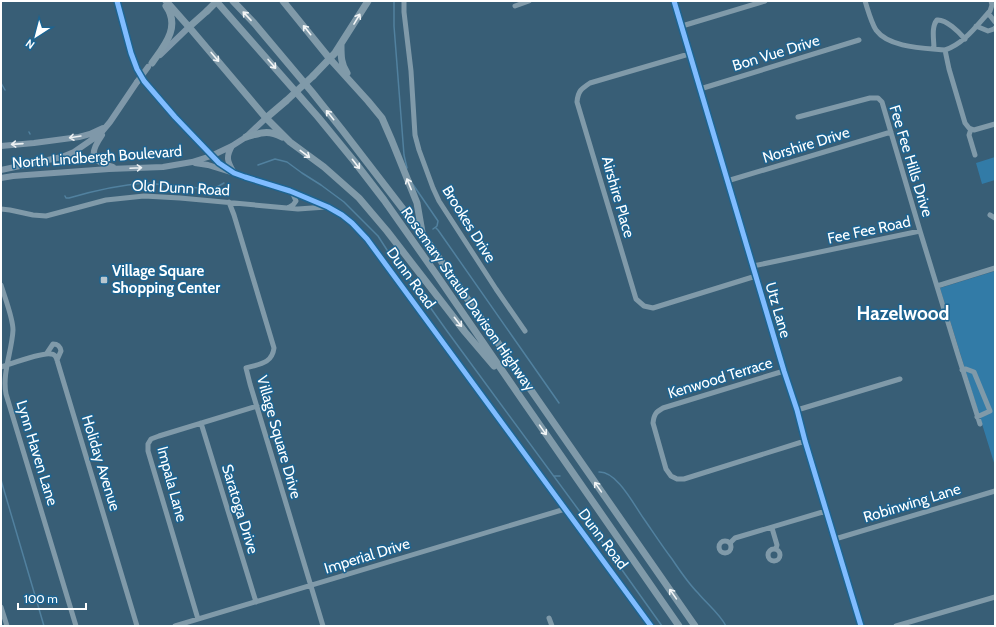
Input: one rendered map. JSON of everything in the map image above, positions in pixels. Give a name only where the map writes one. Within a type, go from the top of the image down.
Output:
[{"type":"highway","points":[[164,1],[190,27],[266,118],[287,140]]},
{"type":"highway","points":[[150,65],[168,39],[171,31],[171,16],[164,1]]},
{"type":"highway","name":"North Lindbergh Boulevard","points":[[190,27],[217,1]]},
{"type":"highway","name":"Rosemary Straub Davison Highway","points":[[217,1],[318,117],[369,181],[679,626]]},
{"type":"highway","name":"Rosemary Straub Davison Highway","points":[[233,1],[312,92],[422,235],[695,626]]},
{"type":"highway","points":[[283,1],[330,59],[382,118],[417,203],[422,235]]},
{"type":"highway","name":"North Lindbergh Boulevard","points":[[266,118],[314,76],[330,59],[368,1]]},
{"type":"highway","points":[[341,44],[342,63],[354,85]]},
{"type":"highway","points":[[246,137],[267,128],[272,128],[279,131]]},
{"type":"highway","points":[[246,137],[267,132],[278,135],[324,167],[358,198],[387,231],[466,332],[521,398]]},
{"type":"main road","name":"North Lindbergh Boulevard","points":[[1,170],[53,159],[74,152],[100,134],[150,65],[190,27]]},
{"type":"main road","name":"North Lindbergh Boulevard","points":[[1,178],[163,167],[192,162],[211,156],[232,146],[246,137],[266,118]]},
{"type":"main road","points":[[1,146],[79,137],[100,130],[110,122]]},
{"type":"main road","points":[[110,122],[95,145],[93,151],[98,162],[118,169]]},
{"type":"main road","points":[[232,146],[229,151],[228,159],[234,173]]},
{"type":"main road","points":[[192,162],[208,164],[234,173]]},
{"type":"street","name":"Dunn Road","points":[[117,1],[131,53],[137,69],[144,81],[211,156],[234,173],[290,191],[328,207],[352,223],[373,246],[651,626]]},
{"type":"street","name":"Brookes Drive","points":[[404,1],[411,71],[415,135],[419,150],[439,201],[525,331]]},
{"type":"street","points":[[515,6],[529,1]]},
{"type":"street","name":"Utz Lane","points":[[674,1],[861,626]]},
{"type":"street","points":[[682,26],[765,1]]},
{"type":"street","points":[[865,1],[875,28],[884,37],[894,43],[945,50],[952,48],[965,39],[988,13],[992,5],[991,1]]},
{"type":"street","points":[[988,13],[995,22]]},
{"type":"street","points":[[934,49],[933,28],[934,23],[937,20],[942,20],[965,39]]},
{"type":"street","points":[[976,26],[988,31],[995,28]]},
{"type":"street","name":"Bon Vue Drive","points":[[700,89],[859,40]]},
{"type":"street","points":[[945,50],[949,69],[968,128],[974,130],[995,124]]},
{"type":"street","name":"Airshire Place","points":[[689,54],[590,83],[582,89],[578,95],[577,102],[636,300],[644,306],[653,308],[756,276]]},
{"type":"street","name":"Fee Fee Hills Drive","points":[[798,117],[870,98],[878,98],[882,102],[920,231]]},
{"type":"street","points":[[971,129],[969,135],[975,155]]},
{"type":"street","name":"Norshire Drive","points":[[727,181],[891,132]]},
{"type":"street","points":[[288,208],[293,206],[296,201],[290,191]]},
{"type":"street","name":"Old Dunn Road","points":[[1,209],[33,216],[46,216],[106,200],[144,196],[298,209],[328,207]]},
{"type":"street","points":[[298,209],[304,207],[310,199]]},
{"type":"street","name":"Village Square Drive","points":[[229,202],[274,348],[271,358],[268,361],[246,368],[323,626]]},
{"type":"street","name":"Fee Fee Road","points":[[753,266],[920,231],[936,286]]},
{"type":"street","points":[[980,424],[936,286],[995,268]]},
{"type":"street","name":"Lynn Haven Lane","points":[[1,285],[13,328],[5,378],[6,394],[76,626]]},
{"type":"street","name":"Holiday Avenue","points":[[47,353],[53,344],[60,347],[61,351],[58,360],[137,626]]},
{"type":"street","points":[[1,367],[47,353],[52,354],[58,360]]},
{"type":"street","points":[[962,370],[966,369],[974,372],[990,412],[977,417]]},
{"type":"street","name":"Kenwood Terrace","points":[[784,371],[663,408],[656,412],[653,423],[666,469],[671,476],[677,479],[684,479],[805,441]]},
{"type":"street","points":[[797,410],[900,379]]},
{"type":"street","name":"Impala Lane","points":[[198,619],[148,450],[148,444],[151,439],[159,436],[257,406]]},
{"type":"street","name":"Saratoga Drive","points":[[201,423],[256,602]]},
{"type":"street","name":"Robinwing Lane","points":[[835,538],[995,490]]},
{"type":"street","name":"Imperial Drive","points":[[175,626],[565,509]]},
{"type":"street","points":[[730,543],[735,538],[826,511]]},
{"type":"street","points":[[772,528],[777,545],[776,549]]},
{"type":"street","points":[[896,626],[995,597]]},
{"type":"street","points":[[1,607],[7,626]]},
{"type":"street","points":[[550,618],[552,626]]},
{"type":"shaded area","points":[[995,157],[995,180],[982,184],[976,163]]},
{"type":"shaded area","points":[[995,271],[995,466],[940,288]]},
{"type":"waterway","points":[[394,1],[394,26],[404,155],[407,168]]},
{"type":"waterway","points":[[1,83],[5,90]]},
{"type":"waterway","points":[[258,165],[275,159],[287,162],[344,202],[378,236],[662,626]]},
{"type":"waterway","points":[[65,196],[66,198],[69,198],[126,185],[145,183],[210,189],[224,183]]},
{"type":"waterway","points":[[412,183],[438,221],[437,226],[433,229]]},
{"type":"waterway","points":[[436,228],[559,403]]},
{"type":"waterway","points":[[599,472],[606,473],[619,483],[684,577],[726,626]]},
{"type":"waterway","points":[[554,476],[560,476]]},
{"type":"waterway","points":[[1,480],[44,626]]},
{"type":"cycle path","points":[[117,1],[131,53],[137,69],[144,81],[175,117],[219,163],[234,173],[290,191],[328,207],[352,223],[367,239],[651,626]]},
{"type":"cycle path","points":[[674,1],[861,626]]},
{"type":"place","name":"Village Square Shopping Center","points":[[104,280]]},
{"type":"district","name":"Hazelwood","points":[[903,313]]}]
